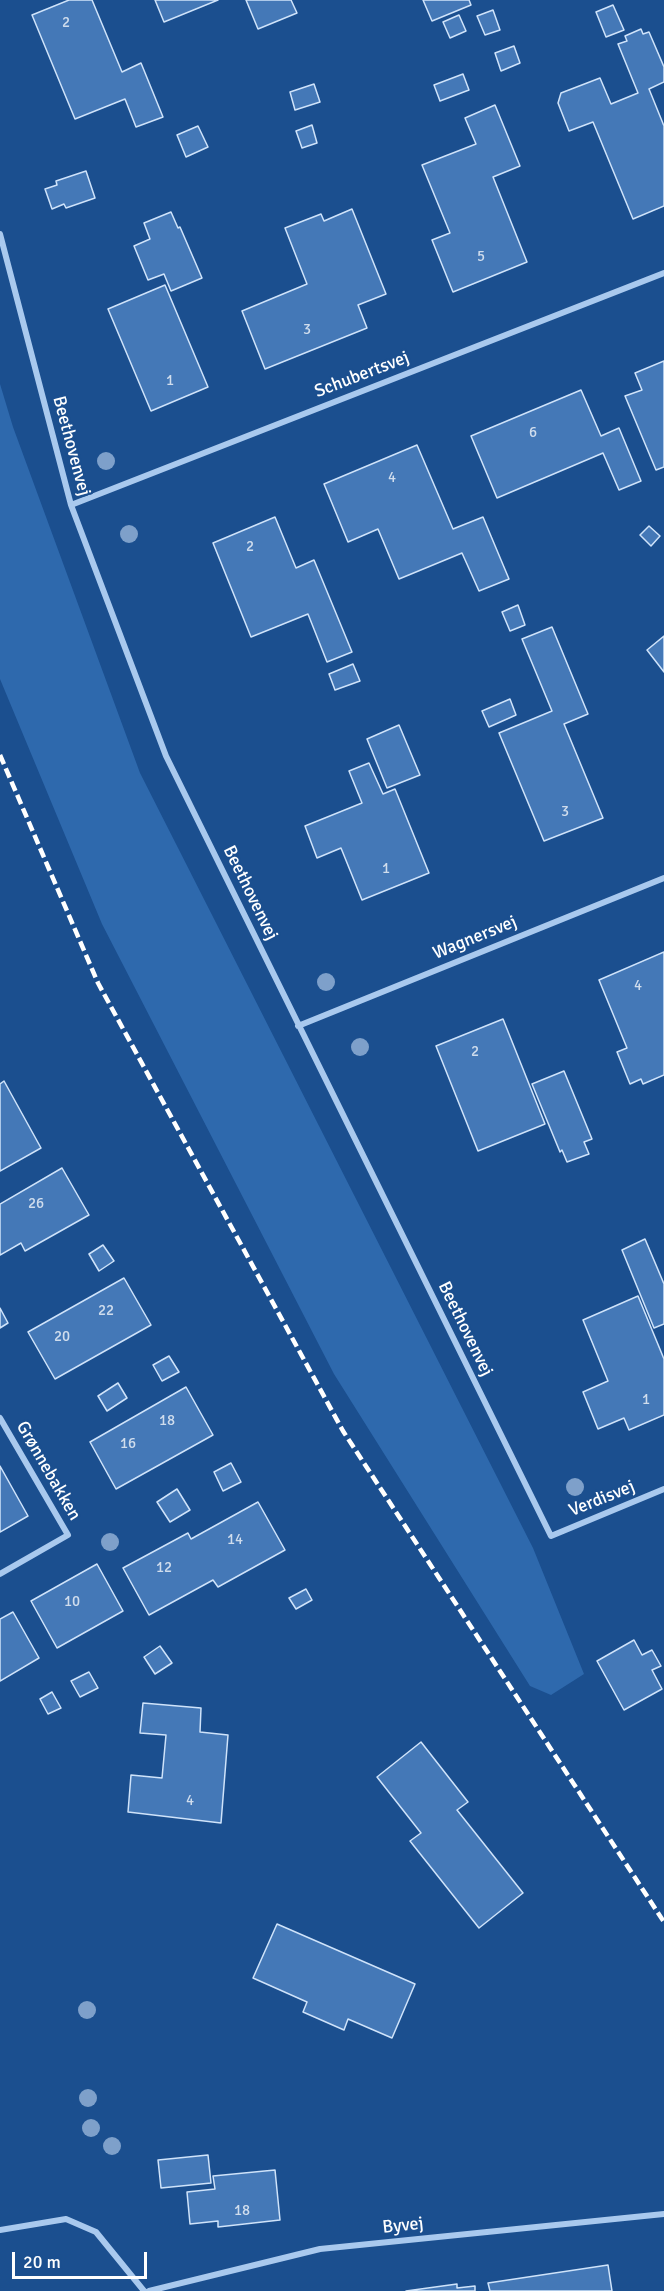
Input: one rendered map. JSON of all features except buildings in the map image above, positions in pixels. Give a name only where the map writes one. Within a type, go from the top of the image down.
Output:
[{"type":"street","name":"Beethovenvej","points":[[0,234],[71,505],[166,756],[551,1536]]},
{"type":"street","name":"Schubertsvej","points":[[71,505],[664,273]]},
{"type":"street","name":"Wagnersvej","points":[[298,1026],[664,878]]},
{"type":"street","name":"Grønnebakken","points":[[0,1418],[68,1535],[0,1574]]},
{"type":"street","name":"Verdisvej","points":[[551,1536],[664,1489]]},
{"type":"street","name":"Byvej","points":[[149,2291],[320,2249],[664,2214]]},
{"type":"street","points":[[0,2230],[66,2219],[96,2232],[144,2291]]},
{"type":"shaded area","points":[[0,384],[13,427],[140,773],[533,1548],[584,1674],[551,1695],[530,1686],[334,1374],[102,924],[0,679]]},
{"type":"railway","points":[[0,755],[98,983],[343,1431],[664,1922]]}]
